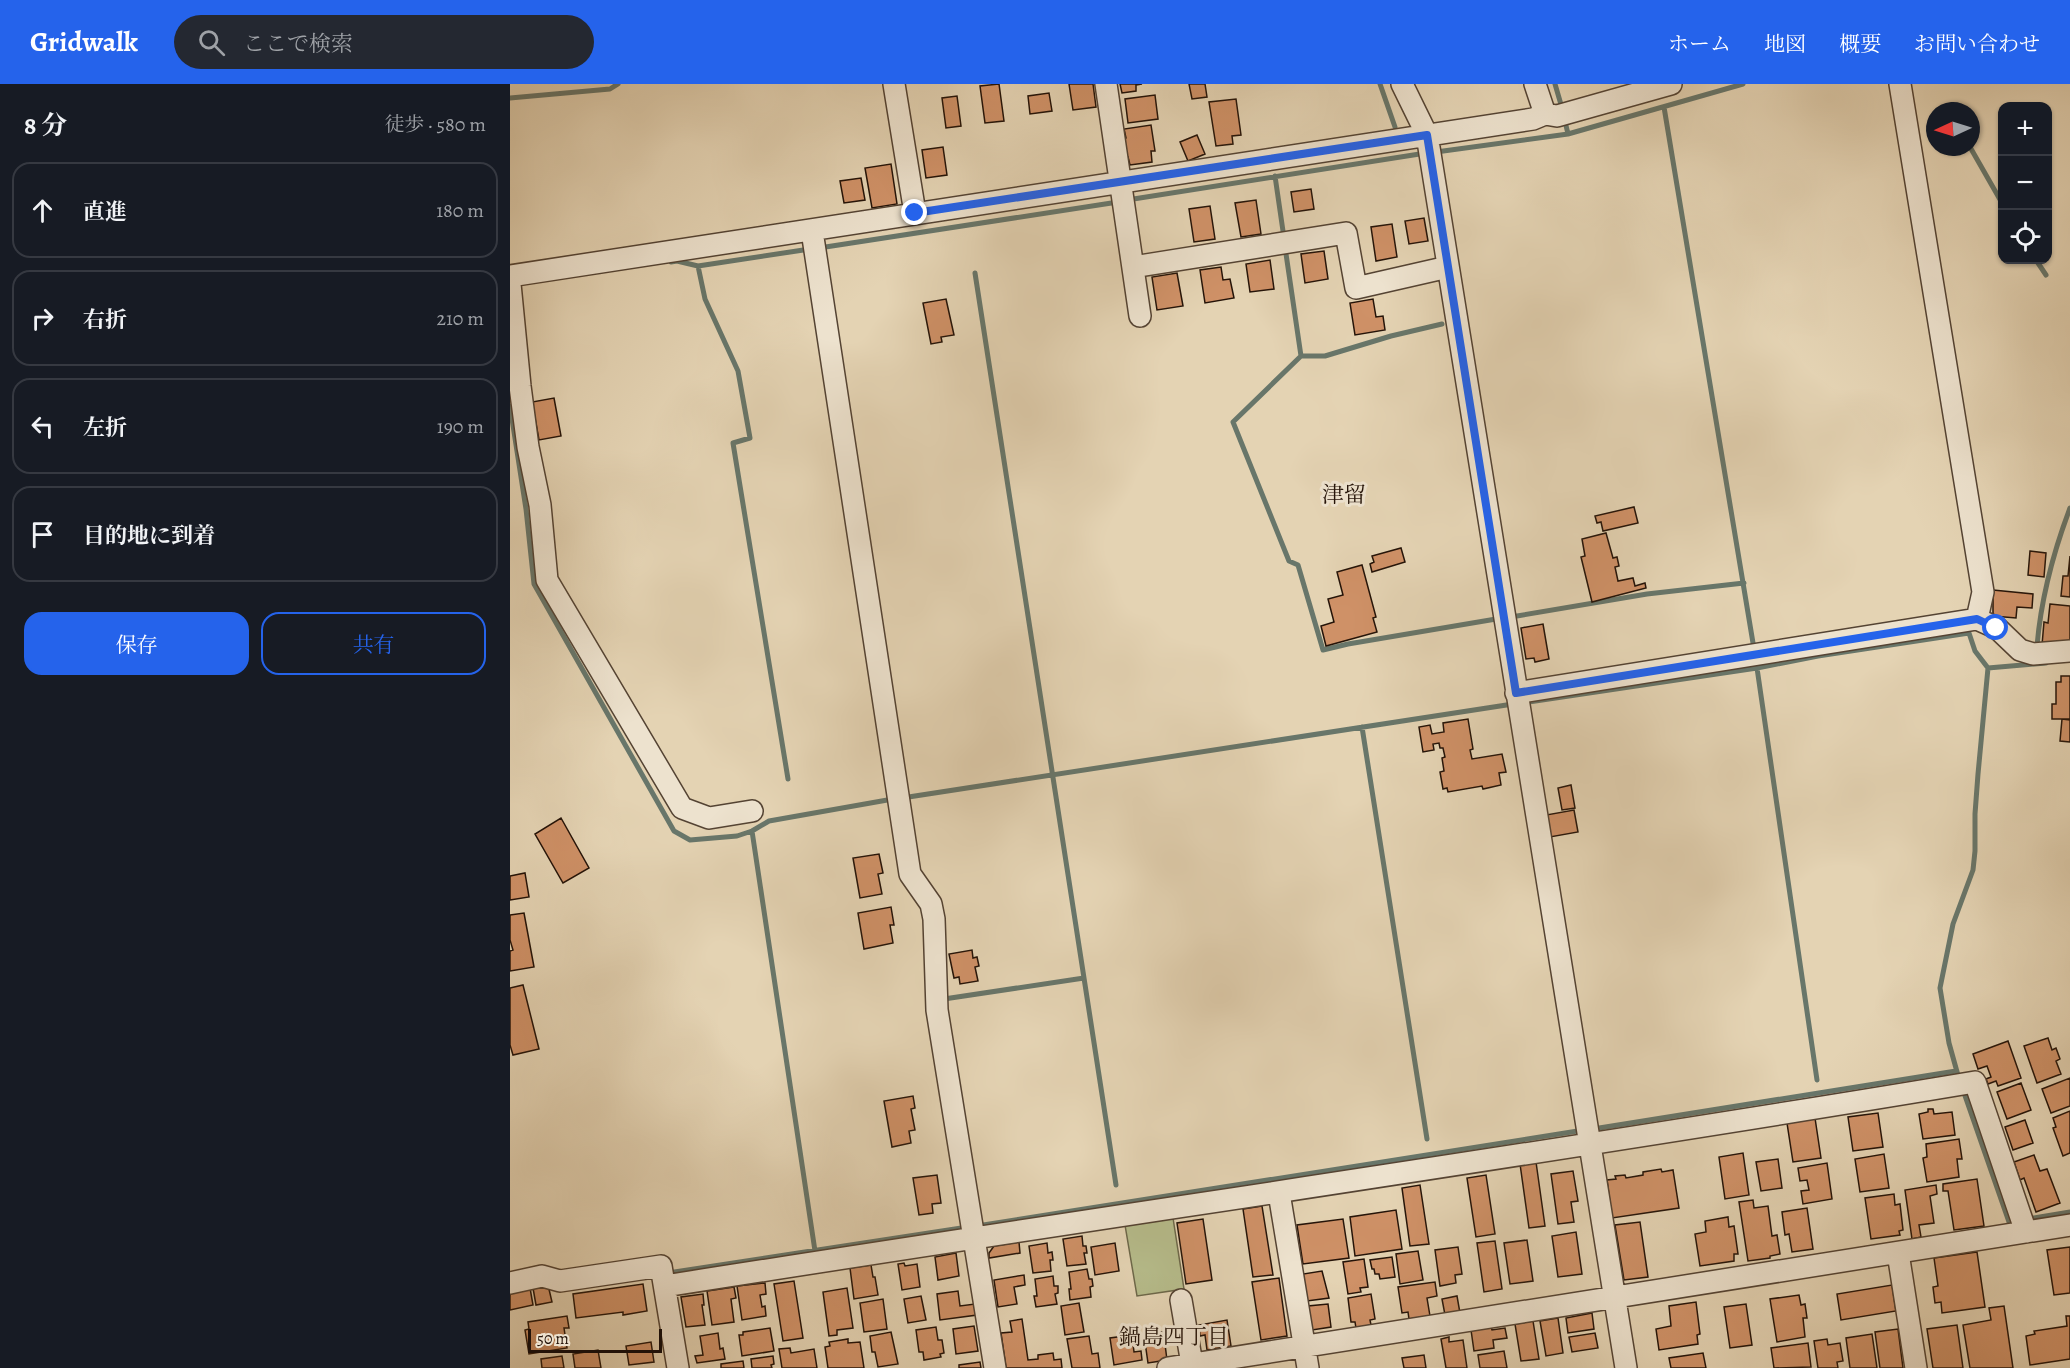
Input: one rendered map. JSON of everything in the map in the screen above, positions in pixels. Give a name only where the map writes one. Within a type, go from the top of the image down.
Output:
[{"type":"street","points":[[894,84],[915,213]]},
{"type":"street","points":[[1106,84],[1140,316]]},
{"type":"street","points":[[1402,84],[1428,144],[1517,700],[1590,1134],[1626,1368]]},
{"type":"street","points":[[1535,84],[1556,115]]},
{"type":"street","points":[[510,276],[812,231],[915,213],[1121,194],[1428,144],[1556,115],[1671,84]]},
{"type":"street","points":[[1900,84],[1983,592],[1977,619]]},
{"type":"street","points":[[812,231],[910,874],[931,904],[934,919],[937,1010],[995,1368]]},
{"type":"street","points":[[1133,267],[1346,233],[1356,288],[1448,267]]},
{"type":"street","points":[[510,284],[528,447],[540,505],[547,580],[682,808],[709,818],[746,812]]},
{"type":"street","points":[[1517,700],[1977,619],[1996,628],[2020,650],[2033,654],[2070,651]]},
{"type":"street","points":[[510,1283],[551,1279],[663,1278],[972,1230],[1279,1193],[1590,1134],[1976,1082],[2023,1225]]},
{"type":"street","points":[[1279,1193],[1308,1368]]},
{"type":"street","points":[[1168,1368],[1898,1253],[2023,1225],[2070,1225]]},
{"type":"street","points":[[1898,1253],[1916,1368]]},
{"type":"street","points":[[663,1278],[678,1368]]},
{"type":"street","points":[[1181,1300],[1192,1364]]},
{"type":"green space","points":[[1173,1218],[1184,1289],[1137,1296],[1125,1225]]},
{"type":"building","points":[[999,84],[1004,121],[985,123],[980,86]]},
{"type":"building","points":[[1069,84],[1093,84],[1096,107],[1073,110]]},
{"type":"building","points":[[1120,84],[1142,84],[1136,85],[1136,91],[1122,93]]},
{"type":"building","points":[[1189,84],[1205,84],[1207,97],[1192,99]]},
{"type":"building","points":[[1049,93],[1052,111],[1030,114],[1028,96]]},
{"type":"building","points":[[1155,95],[1158,119],[1128,123],[1125,99]]},
{"type":"building","points":[[957,96],[961,126],[946,128],[942,98]]},
{"type":"building","points":[[1236,99],[1241,135],[1232,136],[1233,144],[1216,146],[1209,102]]},
{"type":"building","points":[[1151,125],[1155,151],[1151,151],[1152,162],[1130,165],[1128,157],[1124,158],[1121,139],[1126,138],[1124,129]]},
{"type":"building","points":[[1197,135],[1205,154],[1188,161],[1180,142]]},
{"type":"building","points":[[943,147],[947,175],[926,178],[922,150]]},
{"type":"building","points":[[891,164],[897,204],[872,208],[865,168]]},
{"type":"building","points":[[861,178],[865,200],[844,203],[840,181]]},
{"type":"building","points":[[1311,189],[1314,209],[1294,212],[1291,192]]},
{"type":"building","points":[[1256,200],[1261,234],[1241,237],[1235,203]]},
{"type":"building","points":[[1210,206],[1215,239],[1194,242],[1189,209]]},
{"type":"building","points":[[1424,218],[1428,241],[1409,244],[1405,221]]},
{"type":"building","points":[[1392,224],[1397,257],[1376,261],[1371,227]]},
{"type":"building","points":[[1324,251],[1328,279],[1305,283],[1301,254]]},
{"type":"building","points":[[1270,260],[1274,289],[1250,292],[1246,264]]},
{"type":"building","points":[[1221,267],[1223,280],[1230,279],[1234,298],[1205,303],[1200,270]]},
{"type":"building","points":[[1177,273],[1183,306],[1157,310],[1152,277]]},
{"type":"building","points":[[946,299],[954,335],[941,337],[942,342],[931,344],[923,303]]},
{"type":"building","points":[[1373,299],[1376,317],[1383,316],[1385,330],[1355,335],[1350,303]]},
{"type":"building","points":[[554,398],[561,436],[539,440],[532,402]]},
{"type":"building","points":[[1634,507],[1638,523],[1603,531],[1601,522],[1597,523],[1595,516]]},
{"type":"building","points":[[1606,533],[1613,558],[1617,557],[1619,566],[1615,567],[1618,581],[1633,578],[1635,586],[1645,583],[1646,588],[1592,602],[1581,557],[1585,556],[1582,539]]},
{"type":"building","points":[[1401,548],[1405,562],[1372,572],[1370,564],[1374,562],[1372,556]]},
{"type":"building","points":[[2030,551],[2046,553],[2044,577],[2028,575]]},
{"type":"building","points":[[2070,556],[2070,597],[2061,596],[2063,576],[2068,576]]},
{"type":"building","points":[[1362,565],[1376,617],[1373,618],[1377,632],[1326,646],[1321,626],[1334,622],[1328,599],[1343,595],[1337,572]]},
{"type":"building","points":[[1993,590],[2033,594],[2032,608],[2017,607],[2016,618],[1993,616]]},
{"type":"building","points":[[2050,604],[2070,606],[2070,644],[2051,642],[2050,646],[2042,645],[2044,622],[2048,623]]},
{"type":"building","points":[[1543,624],[1549,659],[1535,662],[1534,658],[1526,659],[1521,628]]},
{"type":"building","points":[[2061,676],[2070,676],[2070,719],[2052,719],[2052,704],[2056,704],[2056,682],[2061,682]]},
{"type":"building","points":[[1468,719],[1473,749],[1470,750],[1472,759],[1502,754],[1506,772],[1499,773],[1501,785],[1448,792],[1447,788],[1443,789],[1440,772],[1444,771],[1443,748],[1440,748],[1439,743],[1433,744],[1434,750],[1423,752],[1419,727],[1430,725],[1432,734],[1444,732],[1443,723]]},
{"type":"building","points":[[2062,719],[2070,720],[2070,742],[2060,741]]},
{"type":"building","points":[[1571,785],[1575,808],[1562,810],[1558,788]]},
{"type":"building","points":[[1574,810],[1578,832],[1550,837],[1546,815]]},
{"type":"building","points":[[561,818],[589,868],[563,883],[535,834]]},
{"type":"building","points":[[879,854],[883,873],[878,874],[882,894],[860,898],[853,858]]},
{"type":"building","points":[[525,873],[529,897],[510,900],[510,876]]},
{"type":"building","points":[[891,907],[894,925],[890,925],[893,943],[864,949],[858,913]]},
{"type":"building","points":[[524,913],[534,967],[510,971],[510,951],[513,950],[510,940],[510,915]]},
{"type":"building","points":[[972,950],[973,958],[977,957],[979,966],[975,967],[978,981],[960,984],[959,977],[954,978],[949,954]]},
{"type":"building","points":[[523,985],[539,1049],[513,1055],[510,1045],[510,988]]},
{"type":"building","points":[[2048,1038],[2052,1050],[2056,1048],[2060,1059],[2056,1061],[2061,1074],[2037,1083],[2024,1046]]},
{"type":"building","points":[[2008,1041],[2021,1078],[1998,1086],[1996,1081],[1988,1084],[1986,1079],[1991,1077],[1987,1066],[1978,1069],[1973,1054]]},
{"type":"building","points":[[2070,1078],[2070,1106],[2051,1113],[2042,1089]]},
{"type":"building","points":[[2021,1083],[2031,1110],[2007,1119],[1997,1092]]},
{"type":"building","points":[[913,1096],[915,1108],[911,1109],[915,1130],[909,1131],[911,1143],[892,1147],[884,1101]]},
{"type":"building","points":[[1928,1109],[1933,1109],[1934,1114],[1952,1112],[1955,1135],[1923,1139],[1919,1114],[1928,1112]]},
{"type":"building","points":[[2070,1111],[2070,1153],[2063,1156],[2053,1128],[2056,1127],[2053,1118]]},
{"type":"building","points":[[1878,1113],[1883,1147],[1853,1151],[1848,1117]]},
{"type":"building","points":[[1815,1118],[1821,1158],[1793,1162],[1787,1123]]},
{"type":"building","points":[[2025,1120],[2033,1143],[2013,1150],[2005,1127]]},
{"type":"building","points":[[1959,1139],[1962,1159],[1957,1159],[1959,1177],[1927,1182],[1923,1158],[1927,1157],[1926,1144]]},
{"type":"building","points":[[1743,1153],[1749,1195],[1725,1199],[1719,1157]]},
{"type":"building","points":[[1884,1154],[1889,1188],[1860,1192],[1855,1159]]},
{"type":"building","points":[[2034,1155],[2040,1171],[2047,1169],[2060,1203],[2036,1212],[2024,1178],[2020,1180],[2014,1162]]},
{"type":"building","points":[[1778,1159],[1782,1188],[1761,1191],[1756,1162]]},
{"type":"building","points":[[1536,1162],[1545,1226],[1529,1228],[1520,1164]]},
{"type":"building","points":[[1827,1163],[1832,1199],[1803,1204],[1801,1191],[1809,1190],[1807,1180],[1800,1181],[1798,1168]]},
{"type":"building","points":[[1661,1169],[1662,1172],[1673,1170],[1679,1208],[1612,1218],[1607,1180],[1616,1179],[1615,1176],[1625,1175],[1626,1178]]},
{"type":"building","points":[[1573,1171],[1578,1201],[1571,1202],[1574,1222],[1558,1224],[1551,1174]]},
{"type":"building","points":[[937,1175],[941,1203],[932,1204],[933,1213],[919,1215],[913,1178]]},
{"type":"building","points":[[1486,1175],[1495,1234],[1476,1237],[1467,1178]]},
{"type":"building","points":[[1977,1179],[1984,1226],[1954,1230],[1948,1191],[1943,1191],[1943,1184]]},
{"type":"building","points":[[1420,1185],[1429,1244],[1410,1246],[1402,1188]]},
{"type":"building","points":[[1936,1185],[1937,1194],[1930,1196],[1934,1223],[1919,1225],[1921,1237],[1912,1239],[1905,1190]]},
{"type":"building","points":[[1894,1194],[1895,1205],[1900,1204],[1903,1230],[1899,1231],[1900,1235],[1871,1239],[1865,1198]]},
{"type":"building","points":[[1753,1200],[1754,1208],[1768,1206],[1772,1236],[1777,1235],[1780,1254],[1748,1261],[1739,1202]]},
{"type":"building","points":[[1262,1206],[1273,1275],[1253,1277],[1243,1209]]},
{"type":"building","points":[[1807,1208],[1813,1249],[1792,1252],[1789,1234],[1785,1235],[1782,1212]]},
{"type":"building","points":[[1396,1210],[1402,1249],[1355,1256],[1350,1217]]},
{"type":"building","points":[[1728,1217],[1729,1227],[1734,1226],[1738,1254],[1734,1254],[1734,1261],[1700,1266],[1695,1234],[1706,1232],[1705,1221]]},
{"type":"building","points":[[1203,1219],[1212,1280],[1186,1284],[1177,1223]]},
{"type":"building","points":[[1343,1219],[1349,1258],[1303,1264],[1297,1225]]},
{"type":"building","points":[[1640,1222],[1648,1277],[1624,1280],[1615,1225]]},
{"type":"building","points":[[1576,1232],[1582,1274],[1558,1277],[1552,1236]]},
{"type":"building","points":[[1082,1236],[1083,1246],[1086,1246],[1087,1253],[1084,1253],[1086,1264],[1067,1266],[1063,1239]]},
{"type":"building","points":[[1527,1240],[1533,1281],[1510,1284],[1504,1243]]},
{"type":"building","points":[[1495,1241],[1502,1289],[1484,1292],[1477,1243]]},
{"type":"building","points":[[1019,1242],[1020,1253],[989,1258],[989,1253],[994,1246]]},
{"type":"building","points":[[1047,1243],[1048,1253],[1052,1252],[1051,1271],[1033,1273],[1029,1246]]},
{"type":"building","points":[[1115,1243],[1119,1271],[1095,1275],[1091,1247]]},
{"type":"building","points":[[1458,1247],[1462,1274],[1455,1275],[1456,1283],[1440,1286],[1435,1250]]},
{"type":"building","points":[[2070,1247],[2070,1293],[2054,1295],[2047,1250]]},
{"type":"building","points":[[1418,1251],[1423,1280],[1400,1284],[1396,1254]]},
{"type":"building","points":[[1977,1252],[1985,1307],[1942,1313],[1941,1302],[1935,1303],[1933,1287],[1938,1286],[1934,1258]]},
{"type":"building","points":[[956,1253],[959,1276],[938,1280],[935,1257]]},
{"type":"building","points":[[1392,1257],[1395,1277],[1380,1279],[1379,1274],[1375,1274],[1372,1269],[1370,1260]]},
{"type":"building","points":[[1364,1259],[1368,1287],[1360,1288],[1361,1292],[1348,1294],[1343,1262]]},
{"type":"building","points":[[904,1263],[905,1266],[917,1264],[920,1287],[902,1290],[898,1264]]},
{"type":"building","points":[[871,1265],[878,1295],[854,1299],[850,1268]]},
{"type":"building","points":[[1087,1269],[1093,1286],[1090,1287],[1091,1297],[1070,1300],[1069,1272]]},
{"type":"building","points":[[1322,1271],[1329,1298],[1307,1301],[1303,1274]]},
{"type":"building","points":[[1024,1275],[1025,1285],[1014,1287],[1017,1304],[998,1307],[994,1280]]},
{"type":"building","points":[[1053,1276],[1054,1286],[1058,1286],[1058,1293],[1055,1294],[1057,1304],[1036,1307],[1035,1279]]},
{"type":"building","points":[[1279,1278],[1287,1336],[1261,1340],[1252,1282]]},
{"type":"building","points":[[794,1281],[803,1338],[783,1341],[774,1284]]},
{"type":"building","points":[[1435,1282],[1437,1296],[1427,1298],[1430,1316],[1409,1319],[1408,1312],[1402,1313],[1398,1287]]},
{"type":"building","points":[[765,1283],[766,1294],[760,1295],[766,1316],[742,1320],[737,1286]]},
{"type":"building","points":[[643,1284],[647,1311],[576,1318],[573,1294]]},
{"type":"building","points":[[548,1285],[552,1302],[536,1305],[533,1288]]},
{"type":"building","points":[[1892,1285],[1896,1311],[1841,1320],[1837,1294]]},
{"type":"building","points":[[734,1287],[736,1298],[731,1299],[734,1322],[712,1325],[707,1291]]},
{"type":"building","points":[[530,1288],[533,1305],[510,1310],[510,1291]]},
{"type":"building","points":[[847,1288],[853,1328],[837,1330],[837,1335],[829,1336],[823,1292]]},
{"type":"building","points":[[958,1291],[960,1306],[975,1304],[977,1315],[940,1320],[937,1294]]},
{"type":"building","points":[[703,1294],[705,1325],[686,1327],[681,1297]]},
{"type":"building","points":[[1371,1294],[1375,1319],[1370,1320],[1371,1325],[1356,1328],[1355,1322],[1351,1322],[1348,1298]]},
{"type":"building","points":[[1799,1295],[1801,1305],[1805,1304],[1807,1318],[1803,1318],[1805,1337],[1777,1342],[1770,1299]]},
{"type":"building","points":[[921,1296],[926,1320],[908,1323],[904,1299]]},
{"type":"building","points":[[1457,1296],[1460,1313],[1445,1315],[1442,1299]]},
{"type":"building","points":[[883,1299],[887,1329],[864,1332],[860,1303]]},
{"type":"building","points":[[1696,1302],[1700,1334],[1697,1335],[1698,1344],[1659,1350],[1656,1329],[1671,1326],[1669,1306]]},
{"type":"building","points":[[1079,1303],[1084,1332],[1065,1335],[1061,1306]]},
{"type":"building","points":[[1328,1304],[1331,1327],[1312,1330],[1308,1306]]},
{"type":"building","points":[[1746,1304],[1752,1345],[1730,1348],[1724,1307]]},
{"type":"building","points":[[2004,1306],[2013,1368],[1970,1368],[1963,1325],[1991,1320],[1989,1308]]},
{"type":"building","points":[[1592,1313],[1594,1329],[1568,1333],[1566,1318]]},
{"type":"building","points":[[567,1316],[569,1328],[564,1328],[567,1348],[529,1354],[525,1330],[529,1329],[528,1322]]},
{"type":"building","points":[[2066,1316],[2070,1316],[2070,1359],[2030,1365],[2026,1336],[2035,1334],[2034,1331],[2067,1326]]},
{"type":"building","points":[[1558,1318],[1563,1353],[1546,1356],[1540,1321]]},
{"type":"building","points":[[1022,1319],[1028,1360],[1038,1359],[1038,1355],[1053,1353],[1054,1360],[1061,1359],[1062,1368],[1006,1368],[1001,1333],[1012,1332],[1010,1321]]},
{"type":"building","points":[[1227,1320],[1231,1346],[1207,1350],[1205,1335],[1200,1336],[1199,1325]]},
{"type":"building","points":[[1533,1321],[1539,1359],[1521,1361],[1515,1324]]},
{"type":"building","points":[[1957,1325],[1963,1368],[1933,1368],[1927,1329]]},
{"type":"building","points":[[974,1326],[978,1351],[956,1354],[953,1329]]},
{"type":"building","points":[[936,1327],[938,1340],[942,1340],[944,1353],[940,1354],[941,1357],[924,1360],[923,1352],[919,1352],[916,1330]]},
{"type":"building","points":[[1491,1327],[1492,1330],[1505,1328],[1507,1338],[1493,1340],[1494,1348],[1474,1351],[1471,1330]]},
{"type":"building","points":[[770,1328],[774,1351],[742,1356],[739,1335],[743,1335],[743,1332]]},
{"type":"building","points":[[1898,1329],[1903,1368],[1880,1368],[1875,1332]]},
{"type":"building","points":[[1167,1331],[1168,1344],[1165,1344],[1167,1360],[1148,1363],[1144,1335]]},
{"type":"building","points":[[891,1332],[898,1364],[878,1367],[875,1352],[872,1352],[870,1336]]},
{"type":"building","points":[[718,1333],[720,1349],[723,1348],[725,1359],[697,1363],[695,1356],[703,1355],[700,1336]]},
{"type":"building","points":[[1595,1333],[1598,1348],[1572,1352],[1569,1337]]},
{"type":"building","points":[[1872,1334],[1877,1368],[1850,1368],[1846,1338]]},
{"type":"building","points":[[1132,1335],[1134,1352],[1141,1351],[1142,1360],[1114,1365],[1110,1338]]},
{"type":"building","points":[[1089,1336],[1092,1354],[1098,1353],[1100,1368],[1072,1368],[1067,1339]]},
{"type":"building","points":[[1449,1337],[1449,1342],[1463,1340],[1467,1368],[1446,1368],[1441,1339]]},
{"type":"building","points":[[848,1339],[848,1343],[860,1342],[864,1368],[828,1368],[825,1347],[830,1346],[829,1342]]},
{"type":"building","points":[[1827,1339],[1828,1345],[1840,1343],[1843,1361],[1837,1362],[1838,1368],[1818,1368],[1814,1341]]},
{"type":"building","points":[[651,1342],[654,1362],[629,1365],[626,1346]]},
{"type":"building","points":[[1808,1343],[1811,1367],[1774,1368],[1771,1348]]},
{"type":"building","points":[[790,1348],[791,1353],[814,1349],[817,1368],[782,1368],[779,1349]]},
{"type":"building","points":[[598,1350],[601,1368],[575,1368],[573,1354]]},
{"type":"building","points":[[1504,1351],[1507,1368],[1480,1368],[1478,1355]]},
{"type":"building","points":[[1703,1353],[1706,1368],[1671,1368],[1669,1358]]},
{"type":"building","points":[[1424,1355],[1426,1368],[1404,1368],[1402,1358]]},
{"type":"building","points":[[562,1356],[564,1368],[542,1368],[541,1359]]},
{"type":"building","points":[[773,1356],[772,1368],[752,1368],[751,1359]]},
{"type":"building","points":[[743,1361],[744,1368],[721,1368],[721,1364]]},
{"type":"building","points":[[980,1362],[981,1368],[959,1368],[959,1365]]},
{"type":"waterway","points":[[510,98],[610,89],[618,84]]},
{"type":"waterway","points":[[1380,84],[1395,127]]},
{"type":"waterway","points":[[1555,84],[1562,108]]},
{"type":"waterway","points":[[1564,117],[1568,134],[1743,84]]},
{"type":"waterway","points":[[1664,107],[1753,643]]},
{"type":"waterway","points":[[1436,152],[1568,134]]},
{"type":"waterway","points":[[1127,200],[1426,153]]},
{"type":"waterway","points":[[1975,156],[1998,196]]},
{"type":"waterway","points":[[1275,176],[1284,238]]},
{"type":"waterway","points":[[819,248],[1118,202]]},
{"type":"waterway","points":[[1285,247],[1301,356],[1233,422],[1289,561],[1298,565],[1323,650],[1502,618]]},
{"type":"waterway","points":[[671,262],[677,261],[698,266],[810,249]]},
{"type":"waterway","points":[[2039,264],[2046,275]]},
{"type":"waterway","points":[[698,266],[705,299],[738,371],[750,438],[733,443],[788,779]]},
{"type":"waterway","points":[[975,273],[1116,1185]]},
{"type":"waterway","points":[[1301,356],[1325,356],[1391,336],[1442,324]]},
{"type":"waterway","points":[[510,406],[526,509],[534,584],[674,831],[690,840],[737,836],[752,831],[769,821],[893,799]]},
{"type":"waterway","points":[[2037,646],[2041,611],[2049,576],[2070,508]]},
{"type":"waterway","points":[[1511,617],[1647,594],[1744,583]]},
{"type":"waterway","points":[[1522,703],[1969,633],[1975,651],[1988,668],[1975,814],[1975,851],[1973,870],[1953,924],[1940,988],[1949,1043],[1959,1079]]},
{"type":"waterway","points":[[1988,668],[2046,663]]},
{"type":"waterway","points":[[1757,668],[1817,1080]]},
{"type":"waterway","points":[[902,798],[1513,704]]},
{"type":"waterway","points":[[1362,727],[1427,1139]]},
{"type":"waterway","points":[[752,831],[815,1251]]},
{"type":"waterway","points":[[944,999],[1084,978]]},
{"type":"waterway","points":[[1593,1129],[1956,1071]]},
{"type":"waterway","points":[[1963,1090],[2009,1222],[2019,1221]]},
{"type":"waterway","points":[[977,1226],[1584,1130]]},
{"type":"waterway","points":[[2028,1219],[2070,1212]]},
{"type":"waterway","points":[[668,1273],[968,1227]]},
{"type":"district","name":"津留","points":[[1344,495]]},
{"type":"district","name":"鍋島四丁目","points":[[1174,1337]]},
{"type":"route","points":[[915,213],[1427,135],[1516,693],[1977,619],[1988,622],[1996,628]]}]
